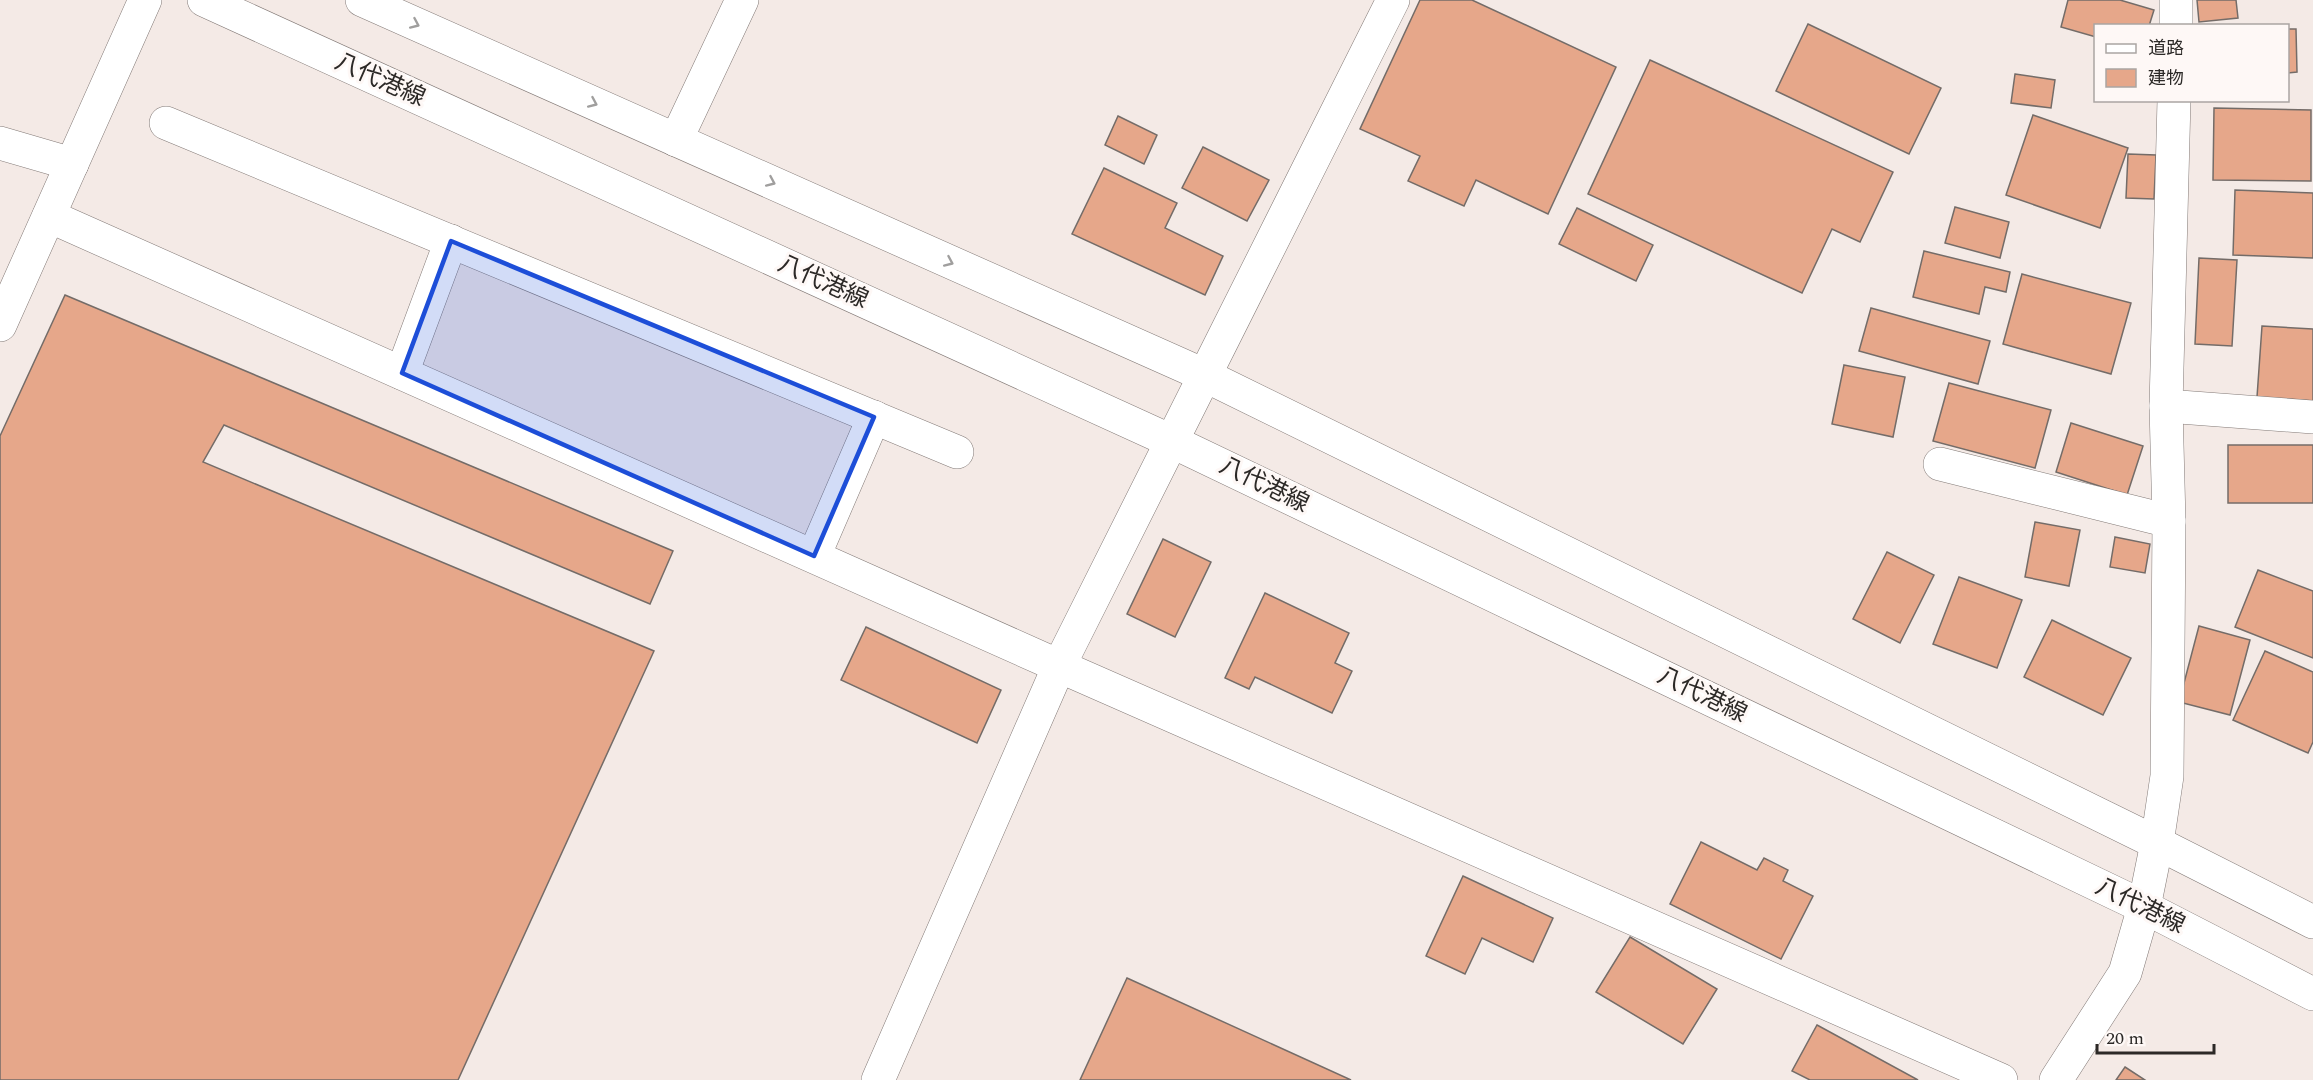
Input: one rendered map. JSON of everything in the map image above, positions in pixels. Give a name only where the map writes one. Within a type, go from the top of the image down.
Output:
[{"type":"street","points":[[0,325],[145,0]]},
{"type":"street","name":"八代港線","points":[[204,0],[1171,441],[2144,907],[2313,994]]},
{"type":"street","points":[[362,0],[1204,375],[2157,843],[2313,922]]},
{"type":"street","points":[[676,140],[742,0]]},
{"type":"street","points":[[878,1080],[1059,666],[1393,0]]},
{"type":"street","points":[[2176,0],[2176,24]]},
{"type":"street","points":[[2056,1080],[2125,973],[2144,907],[2167,776],[2169,521],[2166,406],[2174,102]]},
{"type":"street","points":[[166,123],[957,452]]},
{"type":"street","points":[[0,143],[72,164]]},
{"type":"street","points":[[49,216],[1059,666],[2001,1080]]},
{"type":"street","points":[[402,373],[451,241]]},
{"type":"street","points":[[2166,406],[2313,417]]},
{"type":"street","points":[[814,556],[874,417]]},
{"type":"street","points":[[1940,464],[2169,521]]},
{"type":"highlighted area","points":[[451,241],[874,417],[814,556],[402,373]]},
{"type":"building","points":[[1420,0],[1472,0],[1616,67],[1548,214],[1476,180],[1464,206],[1408,181],[1420,156],[1360,129]]},
{"type":"building","points":[[2068,0],[2120,0],[2154,10],[2150,24],[2094,24],[2094,36],[2061,27]]},
{"type":"building","points":[[2197,0],[2236,0],[2238,18],[2199,22]]},
{"type":"building","points":[[1808,24],[1941,88],[1909,154],[1776,91]]},
{"type":"building","points":[[2289,29],[2296,29],[2297,72],[2289,73]]},
{"type":"building","points":[[1650,60],[1893,172],[1860,242],[1832,229],[1802,293],[1588,194]]},
{"type":"building","points":[[2015,74],[2055,80],[2051,108],[2011,103]]},
{"type":"building","points":[[2214,108],[2311,110],[2311,181],[2213,180]]},
{"type":"building","points":[[2033,115],[2128,148],[2100,228],[2006,195]]},
{"type":"building","points":[[1118,116],[1157,135],[1144,164],[1105,145]]},
{"type":"building","points":[[1203,147],[1269,180],[1247,221],[1182,188]]},
{"type":"building","points":[[2128,154],[2156,155],[2154,199],[2126,198]]},
{"type":"building","points":[[1104,168],[1177,203],[1165,228],[1223,256],[1205,295],[1072,234]]},
{"type":"building","points":[[2235,190],[2313,193],[2313,258],[2233,255]]},
{"type":"building","points":[[1955,207],[2009,222],[2000,258],[1945,243]]},
{"type":"building","points":[[1577,208],[1653,245],[1636,281],[1559,244]]},
{"type":"building","points":[[1924,251],[2010,272],[2006,292],[1985,287],[1979,314],[1913,297]]},
{"type":"building","points":[[2199,258],[2237,260],[2232,346],[2195,344]]},
{"type":"building","points":[[2022,274],[2131,303],[2111,374],[2003,344]]},
{"type":"building","points":[[65,295],[673,551],[650,604],[224,425],[203,462],[654,651],[458,1080],[0,1080],[0,436]]},
{"type":"building","points":[[1871,308],[1990,341],[1978,384],[1859,351]]},
{"type":"building","points":[[2262,326],[2313,329],[2313,401],[2257,397]]},
{"type":"building","points":[[1844,365],[1905,377],[1893,437],[1832,424]]},
{"type":"building","points":[[1949,383],[2051,410],[2035,468],[1933,441]]},
{"type":"building","points":[[2071,423],[2143,446],[2127,495],[2056,472]]},
{"type":"building","points":[[2228,445],[2313,445],[2313,503],[2228,503]]},
{"type":"building","points":[[2035,522],[2080,530],[2069,586],[2025,577]]},
{"type":"building","points":[[2115,537],[2150,544],[2145,573],[2110,567]]},
{"type":"building","points":[[1163,539],[1211,562],[1175,637],[1127,614]]},
{"type":"building","points":[[1887,552],[1934,575],[1900,643],[1853,619]]},
{"type":"building","points":[[2258,570],[2313,591],[2313,658],[2235,627]]},
{"type":"building","points":[[1959,577],[2022,600],[1997,668],[1933,644]]},
{"type":"building","points":[[1265,593],[1349,633],[1335,663],[1352,671],[1332,713],[1255,677],[1249,689],[1225,678]]},
{"type":"building","points":[[2052,620],[2131,658],[2103,715],[2024,677]]},
{"type":"building","points":[[2199,626],[2250,640],[2230,715],[2179,702]]},
{"type":"building","points":[[866,627],[1001,690],[977,743],[841,680]]},
{"type":"building","points":[[2265,651],[2313,672],[2313,742],[2308,753],[2233,720]]},
{"type":"building","points":[[1701,842],[1757,870],[1764,858],[1788,870],[1783,881],[1813,896],[1781,959],[1670,904]]},
{"type":"building","points":[[1463,876],[1553,918],[1533,962],[1482,938],[1465,974],[1426,956]]},
{"type":"building","points":[[1630,937],[1717,989],[1683,1044],[1596,992]]},
{"type":"building","points":[[1127,978],[1351,1080],[1080,1080]]},
{"type":"building","points":[[1817,1025],[1918,1080],[1810,1080],[1792,1071]]},
{"type":"building","points":[[2125,1067],[2145,1080],[2116,1080]]}]
